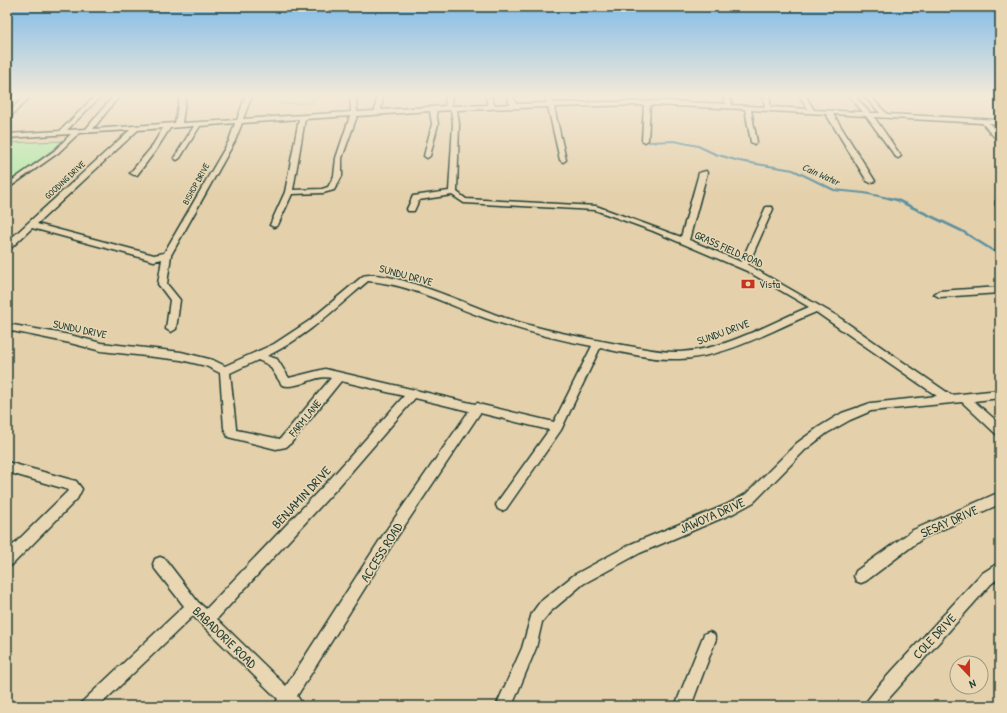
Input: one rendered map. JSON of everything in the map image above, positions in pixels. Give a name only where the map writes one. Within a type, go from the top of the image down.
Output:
[{"type":"street","points":[[62,132],[66,128]]},
{"type":"street","points":[[7,136],[132,128]]},
{"type":"street","name":"GOODING DRIVE","points":[[7,247],[136,128]]},
{"type":"street","points":[[134,173],[154,149],[166,128]]},
{"type":"street","points":[[177,158],[195,128]]},
{"type":"street","name":"BISHOP DRIVE","points":[[171,330],[175,300],[162,284],[167,255],[238,128]]},
{"type":"street","points":[[274,225],[288,192],[300,128]]},
{"type":"street","points":[[288,192],[328,190],[338,176],[339,158],[349,128]]},
{"type":"street","points":[[426,156],[434,128]]},
{"type":"street","points":[[411,209],[416,198],[453,194],[456,128]]},
{"type":"street","points":[[556,128],[563,160]]},
{"type":"street","points":[[645,140],[646,128]]},
{"type":"street","points":[[752,128],[754,142]]},
{"type":"street","points":[[838,128],[871,181]]},
{"type":"street","points":[[878,128],[898,156]]},
{"type":"street","points":[[990,128],[1000,140]]},
{"type":"street","points":[[7,187],[56,152],[78,131]]},
{"type":"street","points":[[684,242],[703,173]]},
{"type":"street","name":"GRASS FIELD ROAD","points":[[453,194],[464,201],[596,208],[634,220],[743,266],[834,318],[882,354],[947,397]]},
{"type":"street","points":[[743,266],[769,209]]},
{"type":"street","points":[[31,225],[154,258],[167,255]]},
{"type":"street","name":"SUNDU DRIVE","points":[[7,327],[70,339],[101,347],[181,356],[209,363],[225,371],[277,347],[312,323],[366,278],[394,282],[441,296],[498,319],[597,345],[663,355],[694,354],[725,345],[816,308]]},
{"type":"street","points":[[939,294],[1000,290]]},
{"type":"street","points":[[502,505],[557,427],[597,345]]},
{"type":"street","points":[[258,356],[273,362],[286,382],[296,382],[320,373],[339,376],[413,394],[478,407],[557,427]]},
{"type":"street","name":"FARM LANE","points":[[225,371],[230,428],[232,434],[276,444],[282,444],[287,440],[339,376]]},
{"type":"street","name":"BENJAMIN DRIVE","points":[[207,618],[335,482],[413,394]]},
{"type":"street","name":"JAWOYA DRIVE","points":[[504,706],[530,646],[532,630],[537,617],[544,607],[567,588],[594,570],[623,554],[727,510],[751,497],[805,443],[836,420],[872,407],[1000,394]]},
{"type":"street","points":[[963,397],[1000,431]]},
{"type":"street","name":"ACCESS ROAD","points":[[289,704],[390,536],[478,407]]},
{"type":"street","points":[[7,467],[72,485],[76,489],[73,495],[7,560]]},
{"type":"street","name":"SESAY DRIVE","points":[[861,576],[918,534],[1000,498]]},
{"type":"street","name":"BABADORIE ROAD","points":[[160,564],[193,607],[207,618],[289,704]]},
{"type":"street","name":"COLE DRIVE","points":[[872,706],[887,687],[986,580],[1000,569]]},
{"type":"street","points":[[88,706],[193,607]]},
{"type":"street","points":[[683,706],[709,639]]},
{"type":"green space","points":[[64,141],[7,184],[7,143]]},
{"type":"waterway","name":"Cain Water","points":[[649,142],[674,141],[698,146],[715,154],[739,161],[793,170],[834,190],[864,193],[893,199]]},
{"type":"waterway","name":"Cain Water","points":[[889,198],[893,199]]},
{"type":"waterway","name":"Cain Water","points":[[893,199],[962,231],[1000,255]]},
{"type":"place","name":"Vista","points":[[748,284]]}]
